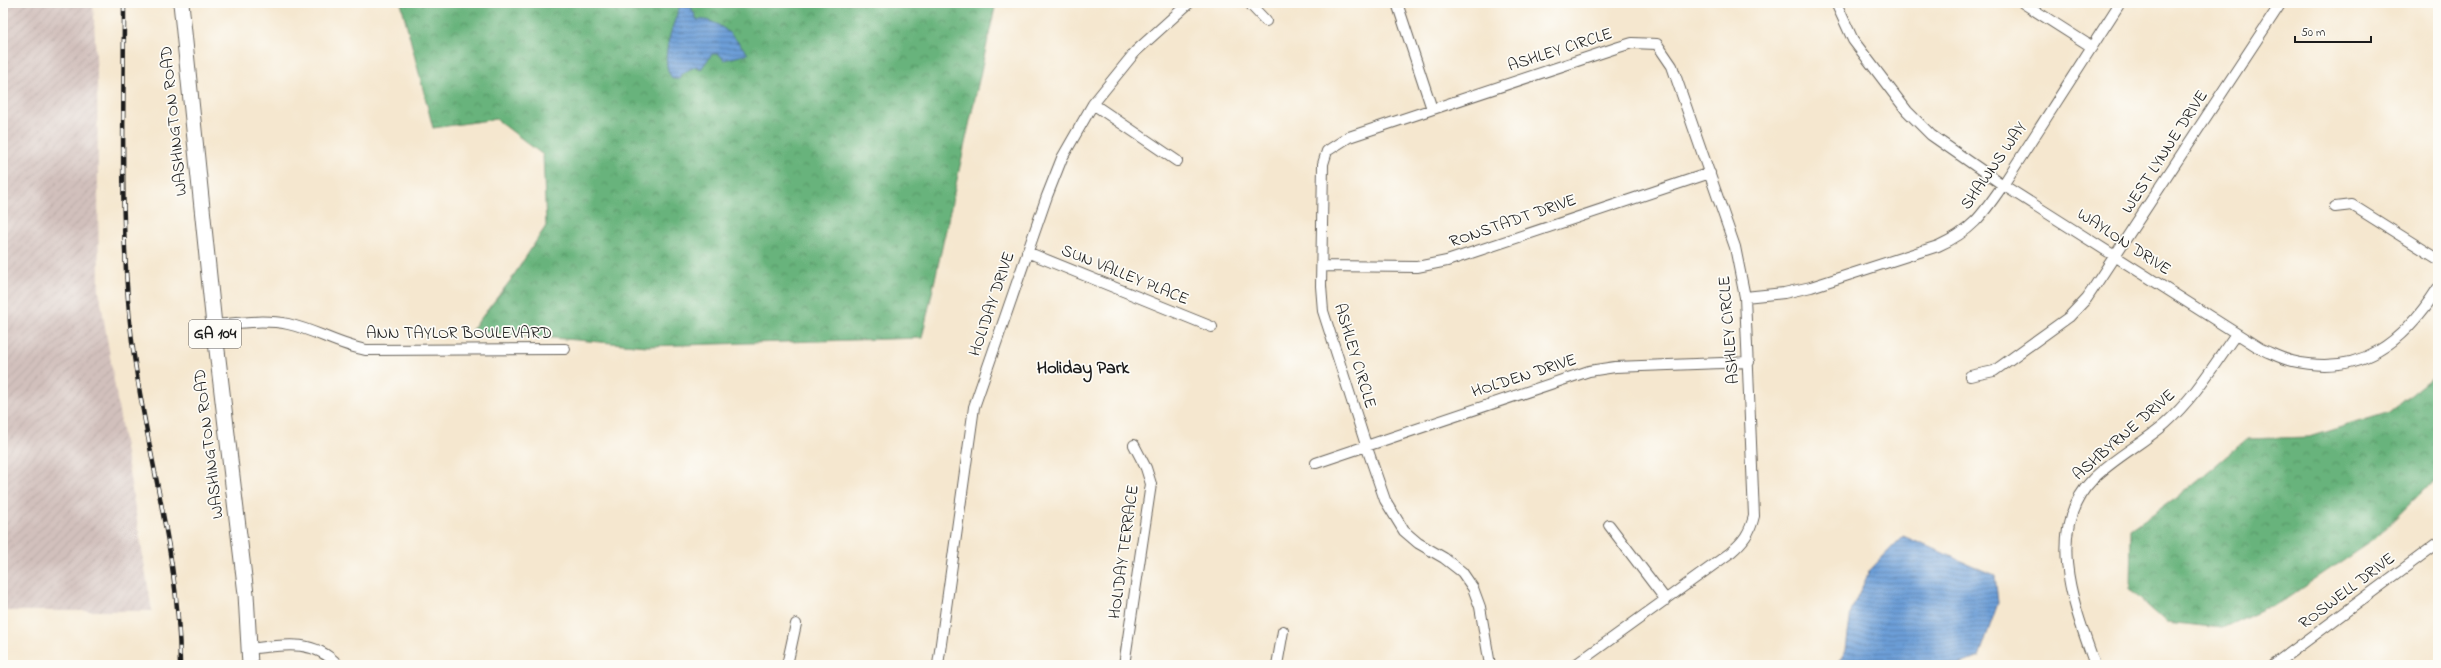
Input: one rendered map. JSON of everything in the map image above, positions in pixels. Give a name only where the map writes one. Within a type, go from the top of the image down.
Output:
[{"type":"main road","name":"WASHINGTON ROAD","points":[[181,3],[214,325],[246,594],[250,665]]},
{"type":"street","name":"HOLIDAY DRIVE","points":[[938,665],[974,407],[1027,252],[1062,158],[1093,104],[1136,51],[1189,3]]},
{"type":"street","points":[[1249,3],[1266,21]]},
{"type":"street","points":[[1397,3],[1432,109]]},
{"type":"street","name":"WAYLON DRIVE","points":[[1836,3],[1853,40],[1907,111],[1930,135],[2003,184],[2261,349],[2291,361],[2314,365],[2338,364],[2361,360],[2384,347],[2406,331],[2424,310],[2438,288]]},
{"type":"street","points":[[2023,3],[2092,47]]},
{"type":"street","name":"SHAWNS WAY","points":[[1745,297],[1784,293],[1810,287],[1938,246],[1958,237],[1973,225],[2003,184],[2120,3]]},
{"type":"street","name":"WEST LYNNE DRIVE","points":[[1970,376],[1994,372],[2069,317],[2087,298],[2116,256],[2280,3]]},
{"type":"street","name":"ASHLEY CIRCLE","points":[[1490,665],[1480,607],[1473,588],[1462,572],[1444,558],[1418,544],[1404,531],[1384,500],[1323,311],[1322,177],[1327,151],[1349,137],[1620,47],[1632,44],[1657,44],[1666,54],[1677,77],[1735,247],[1745,297],[1749,362],[1754,516],[1751,530],[1742,543],[1730,553],[1575,665]]},
{"type":"street","points":[[1093,104],[1177,161]]},
{"type":"street","name":"RONSTADT DRIVE","points":[[1322,266],[1417,267],[1447,260],[1710,172]]},
{"type":"street","points":[[2335,208],[2352,205],[2438,259]]},
{"type":"street","name":"SUN VALLEY PLACE","points":[[1027,252],[1212,327]]},
{"type":"street","name":"ANN TAYLOR BOULEVARD","points":[[214,325],[267,322],[287,324],[348,346],[366,350],[565,349]]},
{"type":"street","name":"ASHBYRNE DRIVE","points":[[2095,665],[2068,579],[2067,544],[2070,520],[2078,498],[2104,469],[2148,438],[2183,407],[2236,334]]},
{"type":"street","name":"HOLDEN DRIVE","points":[[1316,463],[1589,371],[1615,367],[1749,362]]},
{"type":"street","name":"HOLIDAY TERRACE","points":[[1124,665],[1151,484],[1146,468],[1134,445]]},
{"type":"street","points":[[1610,525],[1666,600]]},
{"type":"street","name":"ROSWELL DRIVE","points":[[2274,665],[2437,546]]},
{"type":"street","points":[[787,665],[796,624]]},
{"type":"street","points":[[1277,665],[1283,631]]},
{"type":"street","points":[[249,649],[294,645],[315,648],[329,656],[338,665]]},
{"type":"shaded area","points":[[3,3],[93,3],[97,75],[99,290],[152,611],[3,611]]},
{"type":"green space","points":[[401,3],[996,3],[922,338],[647,346],[471,331],[510,281],[546,226],[543,155],[496,119],[433,128]]},
{"type":"green space","points":[[2438,373],[2438,481],[2426,488],[2374,539],[2287,598],[2222,628],[2166,622],[2130,590],[2131,529],[2180,495],[2247,439],[2309,437],[2390,412]]},
{"type":"water","points":[[681,3],[691,7],[697,20],[712,22],[726,30],[748,54],[724,60],[719,54],[712,54],[701,69],[696,66],[681,74],[679,79],[673,79],[668,72],[668,42]]},
{"type":"water","points":[[1903,536],[1995,575],[1998,603],[1979,657],[1958,665],[1837,665],[1846,650],[1851,611],[1870,570]]},
{"type":"railway","points":[[124,3],[123,172],[125,257],[128,299],[138,381],[161,502],[174,583],[180,665]]},
{"type":"district","name":"Holiday Park","points":[[1083,369]]}]
